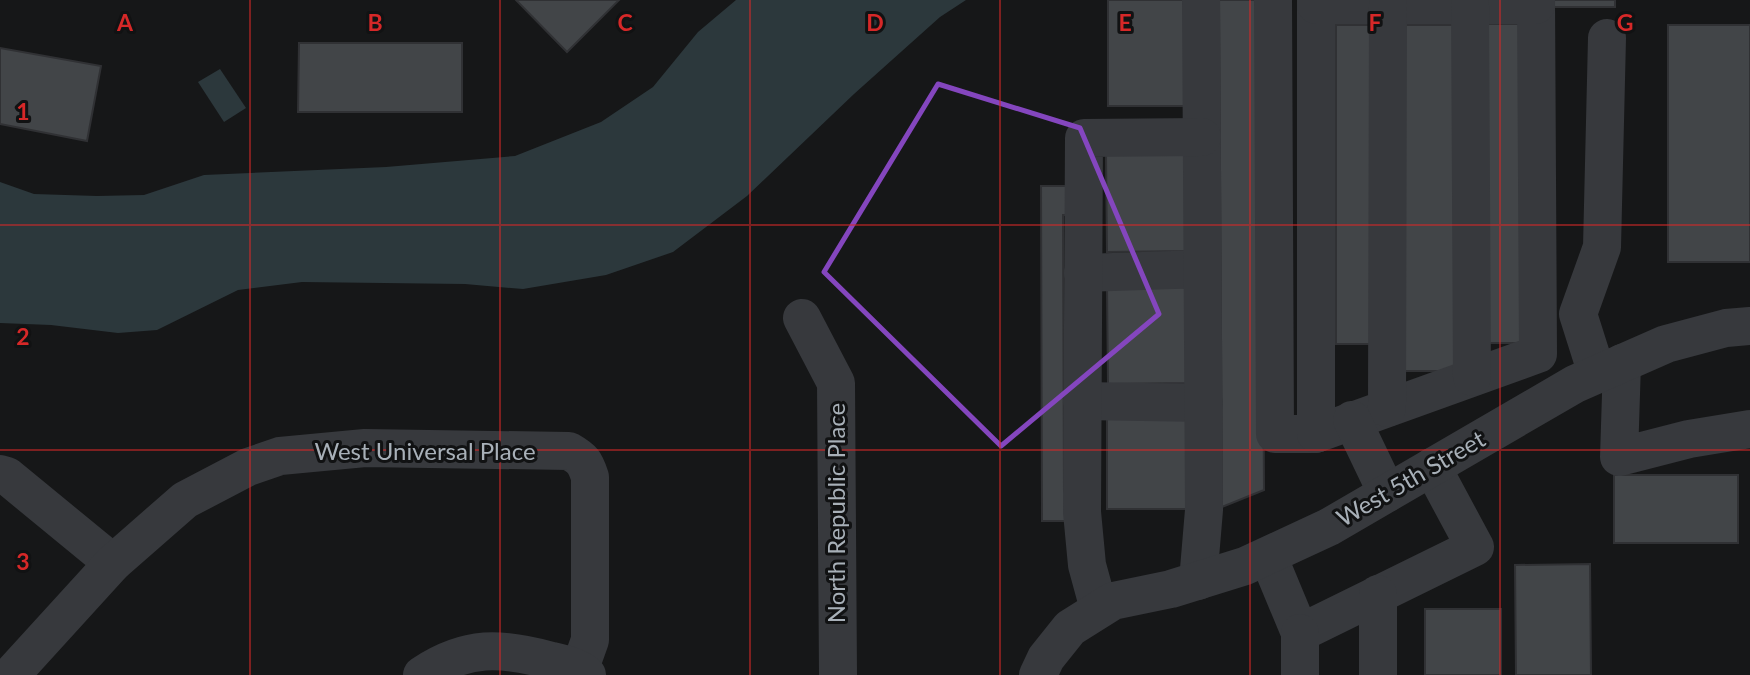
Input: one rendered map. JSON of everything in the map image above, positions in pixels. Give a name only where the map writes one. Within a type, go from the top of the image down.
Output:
[{"type":"street","points":[[1198,581],[1204,510],[1201,0]]},
{"type":"street","points":[[1273,0],[1275,434],[1316,434],[1538,354],[1536,2],[1388,5],[1316,2],[1316,434]]},
{"type":"street","points":[[1387,493],[1369,414],[1388,5]]},
{"type":"street","points":[[1470,5],[1472,377]]},
{"type":"street","points":[[1607,38],[1602,247],[1578,314],[1609,369],[1619,457],[1689,439],[1750,429]]},
{"type":"street","points":[[1038,675],[1046,658],[1085,619],[1087,565],[1082,512],[1084,138],[1202,137]]},
{"type":"street","points":[[1083,273],[1203,269]]},
{"type":"street","name":"North Republic Place","points":[[803,317],[836,383],[838,675]]},
{"type":"street","name":"West 5th Street","points":[[1085,619],[1113,601],[1171,589],[1245,566],[1329,527],[1574,384],[1666,344],[1726,328],[1750,327]]},
{"type":"street","points":[[1083,401],[1204,403]]},
{"type":"street","name":"West Universal Place","points":[[10,675],[113,563],[185,500],[248,467],[280,456],[365,448],[569,452],[585,463],[590,477],[590,640],[583,672]]},
{"type":"street","points":[[1300,633],[1475,547],[1432,467]]},
{"type":"street","points":[[0,474],[7,476],[113,563]]},
{"type":"street","points":[[1268,556],[1300,633],[1300,675]]},
{"type":"street","points":[[1378,594],[1378,675]]},
{"type":"street","points":[[422,675],[439,663],[467,653],[495,650],[538,657],[583,672]]},
{"type":"highlighted area","points":[[938,84],[1080,128],[1159,314],[1001,446],[824,272]]},
{"type":"shaded area","points":[[736,0],[966,0],[940,17],[747,196],[673,252],[606,275],[523,289],[465,284],[302,282],[238,290],[157,330],[118,333],[51,325],[0,323],[0,182],[34,194],[144,195],[204,175],[386,167],[515,156],[601,122],[653,87],[698,32]]},
{"type":"shaded area","points":[[220,69],[246,108],[224,122],[198,82]]},
{"type":"building","points":[[516,0],[619,0],[567,52]]},
{"type":"building","points":[[1108,0],[1184,0],[1184,106],[1108,106]]},
{"type":"building","points":[[1219,0],[1261,0],[1264,490],[1222,507]]},
{"type":"building","points":[[1554,0],[1615,0],[1615,7],[1554,7]]},
{"type":"building","points":[[1487,24],[1529,24],[1529,343],[1487,343]]},
{"type":"building","points":[[1336,25],[1378,25],[1378,344],[1336,344]]},
{"type":"building","points":[[1403,25],[1460,25],[1459,371],[1403,371]]},
{"type":"building","points":[[1668,25],[1750,25],[1750,262],[1668,262]]},
{"type":"building","points":[[299,43],[462,43],[462,112],[298,112]]},
{"type":"building","points":[[0,48],[101,66],[87,141],[0,124]]},
{"type":"building","points":[[1106,155],[1186,155],[1186,251],[1107,252]]},
{"type":"building","points":[[1041,186],[1073,186],[1073,215],[1063,215],[1064,491],[1074,521],[1042,521]]},
{"type":"building","points":[[1187,287],[1187,383],[1108,384],[1107,288]]},
{"type":"building","points":[[1107,416],[1189,416],[1189,509],[1107,509]]},
{"type":"building","points":[[1614,475],[1738,475],[1738,543],[1614,543]]},
{"type":"building","points":[[1590,564],[1591,675],[1516,675],[1515,565]]},
{"type":"building","points":[[1425,609],[1501,609],[1501,675],[1425,675]]}]
